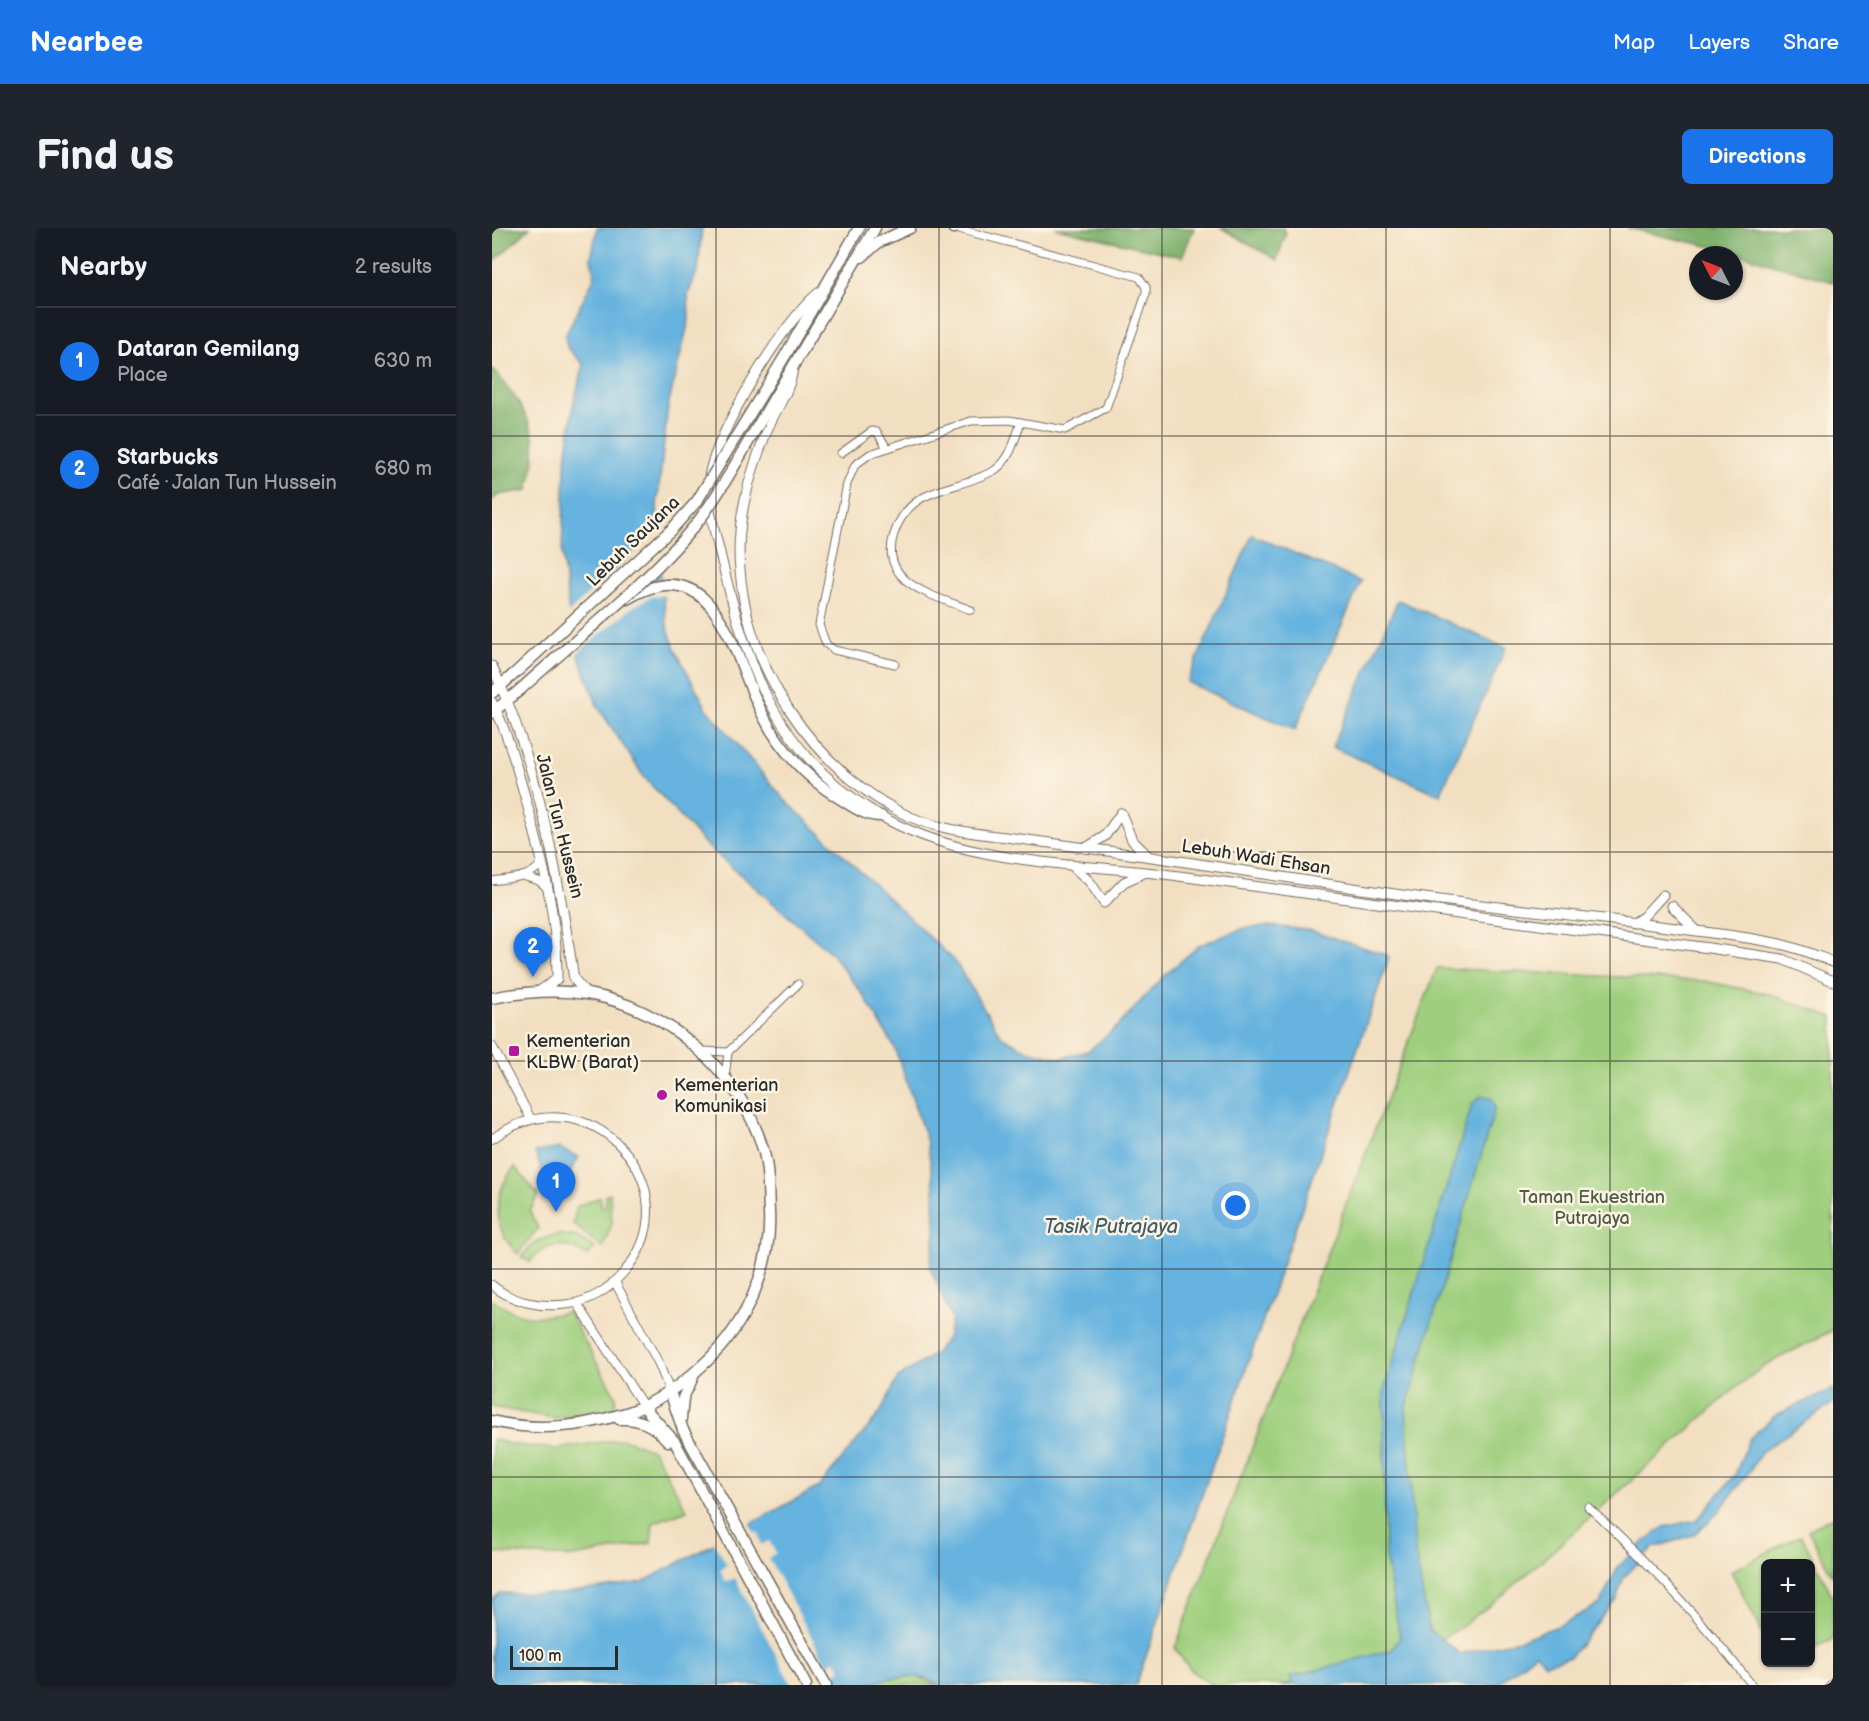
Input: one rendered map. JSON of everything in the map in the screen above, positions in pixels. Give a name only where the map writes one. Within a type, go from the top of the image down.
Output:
[{"type":"main road","name":"Lebuh Saujana","points":[[492,693],[672,529],[696,501],[785,356],[859,228]]},
{"type":"main road","name":"Lebuh Saujana","points":[[493,708],[521,689],[608,610],[669,553],[698,521],[764,424],[793,366],[875,228]]},
{"type":"main road","points":[[852,266],[879,242],[910,228]]},
{"type":"main road","name":"Lebuh Wadi Ehsan","points":[[823,290],[793,318],[722,435],[712,460],[708,497],[745,650],[765,697],[801,749],[849,794],[881,816],[929,840],[967,850],[1146,872],[1771,957],[1782,959],[1833,981]]},
{"type":"main road","name":"Lebuh Wadi Ehsan","points":[[764,424],[747,488],[739,531],[744,599],[756,643],[790,711],[810,738],[832,762],[881,801],[926,823],[1362,891],[1633,923],[1785,945],[1833,962]]},
{"type":"main road","points":[[608,610],[644,590],[667,584],[685,588],[703,598],[718,612],[765,721],[796,762],[837,797],[871,816],[881,816]]},
{"type":"main road","name":"Jalan Tun Hussein","points":[[492,666],[508,699],[553,852],[574,979],[587,994]]},
{"type":"main road","name":"Jalan Tun Hussein","points":[[493,708],[508,739],[542,860],[558,945],[557,979],[538,992]]},
{"type":"main road","points":[[1086,848],[1105,836],[1121,813],[1132,840],[1148,857]]},
{"type":"main road","points":[[1070,863],[1090,882],[1104,903],[1124,882],[1146,872]]},
{"type":"main road","points":[[1633,923],[1643,917],[1663,895]]},
{"type":"main road","points":[[1672,906],[1682,919],[1698,932]]},
{"type":"main road","points":[[492,998],[538,992],[587,994],[652,1016],[700,1051],[724,1078],[746,1111],[763,1148],[769,1190],[770,1232],[757,1286],[738,1325],[717,1352],[694,1374],[670,1392],[644,1407],[604,1420]]},
{"type":"main road","points":[[683,1430],[683,1398],[694,1374]]},
{"type":"main road","points":[[670,1392],[683,1430],[826,1685]]},
{"type":"main road","points":[[644,1407],[664,1427],[682,1457],[806,1685]]},
{"type":"main road","points":[[492,1421],[552,1428],[604,1420],[634,1419],[650,1424],[682,1457]]},
{"type":"street","points":[[895,664],[834,650],[826,644],[819,625],[850,474],[862,459],[887,448],[970,421],[990,418],[1065,430],[1106,408],[1146,287],[1139,277],[954,228]]},
{"type":"street","points":[[971,610],[910,585],[900,577],[893,567],[893,538],[897,525],[913,504],[923,497],[995,470],[1011,451],[1021,422]]},
{"type":"street","points":[[841,453],[872,431],[877,432],[887,448]]},
{"type":"street","points":[[492,881],[522,876],[537,870],[542,860]]},
{"type":"street","points":[[522,876],[539,881],[547,888]]},
{"type":"street","points":[[724,1078],[728,1052],[798,984]]},
{"type":"street","points":[[492,1046],[531,1119]]},
{"type":"street","points":[[700,1051],[728,1052]]},
{"type":"street","points":[[492,1139],[507,1128],[531,1119],[570,1118],[588,1123],[612,1138],[632,1159],[645,1195],[644,1233],[638,1251],[615,1282],[597,1294],[577,1303],[556,1306],[536,1305],[516,1299],[492,1285]]},
{"type":"street","points":[[615,1282],[659,1364],[670,1392]]},
{"type":"street","points":[[577,1303],[644,1407]]},
{"type":"street","points":[[1588,1507],[1665,1582],[1716,1639],[1752,1685]]},
{"type":"green space","points":[[492,228],[530,228],[492,263]]},
{"type":"green space","points":[[1055,228],[1194,228],[1182,257]]},
{"type":"green space","points":[[1221,228],[1283,228],[1286,233],[1277,260]]},
{"type":"green space","points":[[1627,228],[1833,228],[1833,282],[1743,255],[1743,246],[1708,246]]},
{"type":"green space","points":[[492,369],[519,403],[530,426],[534,462],[528,490],[498,495],[492,501]]},
{"type":"green space","name":"Taman Ekuestrian Putrajaya","points":[[1437,968],[1704,981],[1769,994],[1833,1017],[1833,1330],[1767,1364],[1734,1389],[1501,1597],[1455,1631],[1418,1651],[1311,1685],[1214,1685],[1192,1670],[1175,1648]]},
{"type":"green space","points":[[515,1167],[538,1195],[530,1212],[538,1228],[518,1254],[503,1234],[498,1211],[502,1188]]},
{"type":"green space","points":[[610,1193],[612,1224],[602,1248],[573,1224],[577,1206],[600,1197],[602,1207],[606,1207],[605,1195]]},
{"type":"green space","points":[[557,1234],[577,1237],[595,1248],[587,1256],[572,1248],[557,1246],[543,1250],[530,1262],[521,1257],[535,1242]]},
{"type":"green space","points":[[492,1300],[502,1307],[528,1316],[537,1317],[568,1312],[616,1397],[614,1411],[553,1418],[492,1407]]},
{"type":"green space","points":[[492,1439],[510,1444],[555,1449],[623,1439],[653,1450],[687,1510],[653,1523],[651,1543],[573,1557],[492,1553]]},
{"type":"green space","points":[[1833,1517],[1833,1577],[1808,1530]]},
{"type":"green space","points":[[1801,1535],[1813,1559],[1761,1559],[1761,1630],[1731,1571]]},
{"type":"green space","points":[[1815,1562],[1833,1597],[1833,1639],[1815,1649]]},
{"type":"green space","points":[[915,1676],[939,1685],[866,1685],[882,1680]]},
{"type":"water","name":"Tasik Putrajaya","points":[[597,228],[702,228],[698,269],[688,295],[689,320],[668,406],[657,505],[658,554],[667,626],[676,651],[707,709],[785,800],[954,960],[1001,1036],[1027,1050],[1061,1058],[1088,1051],[1118,1026],[1166,974],[1200,945],[1245,928],[1270,926],[1309,930],[1387,955],[1389,958],[1136,1685],[939,1685],[921,1678],[903,1677],[866,1685],[492,1685],[492,1600],[500,1593],[559,1594],[643,1582],[819,1487],[880,1413],[898,1378],[936,1353],[947,1338],[952,1319],[930,1267],[935,1233],[934,1185],[927,1142],[895,1048],[864,996],[831,953],[707,846],[644,777],[598,707],[572,638],[562,553],[565,467],[574,401],[584,365],[567,347],[565,336],[595,276],[591,259]]},
{"type":"water","points":[[1252,535],[1361,582],[1295,730],[1187,682]]},
{"type":"water","points":[[1398,600],[1506,648],[1440,795],[1332,747]]},
{"type":"water","points":[[1480,1096],[1492,1099],[1495,1108],[1406,1409],[1415,1551],[1429,1630],[1461,1654],[1519,1640],[1558,1626],[1600,1604],[1618,1567],[1645,1541],[1664,1527],[1697,1520],[1735,1475],[1749,1439],[1776,1415],[1833,1389],[1833,1403],[1761,1452],[1750,1471],[1716,1515],[1693,1535],[1653,1548],[1624,1577],[1616,1599],[1570,1657],[1545,1664],[1536,1653],[1496,1685],[1281,1685],[1292,1683],[1290,1677],[1392,1650],[1400,1637],[1385,1554],[1384,1390],[1472,1105]]},
{"type":"water","points":[[559,1148],[579,1157],[569,1174],[543,1173],[535,1152]]},
{"type":"pier","points":[[660,528],[662,566],[648,582],[664,579],[666,595],[650,597],[633,607],[575,655],[569,639],[566,615]]},
{"type":"pier","points":[[748,1521],[755,1533],[758,1532],[761,1545],[769,1541],[776,1553],[768,1558],[827,1665],[836,1660],[841,1669],[832,1675],[838,1685],[792,1685],[735,1578],[726,1582],[720,1570],[727,1565],[713,1540]]},
{"type":"place","name":"Starbucks","points":[[533,977]]},
{"type":"place","name":"Kementerian KLBW (Barat)","points":[[514,1051]]},
{"type":"place","name":"Kementerian Komunikasi","points":[[662,1095]]},
{"type":"place","name":"Dataran Gemilang","points":[[556,1212]]}]
